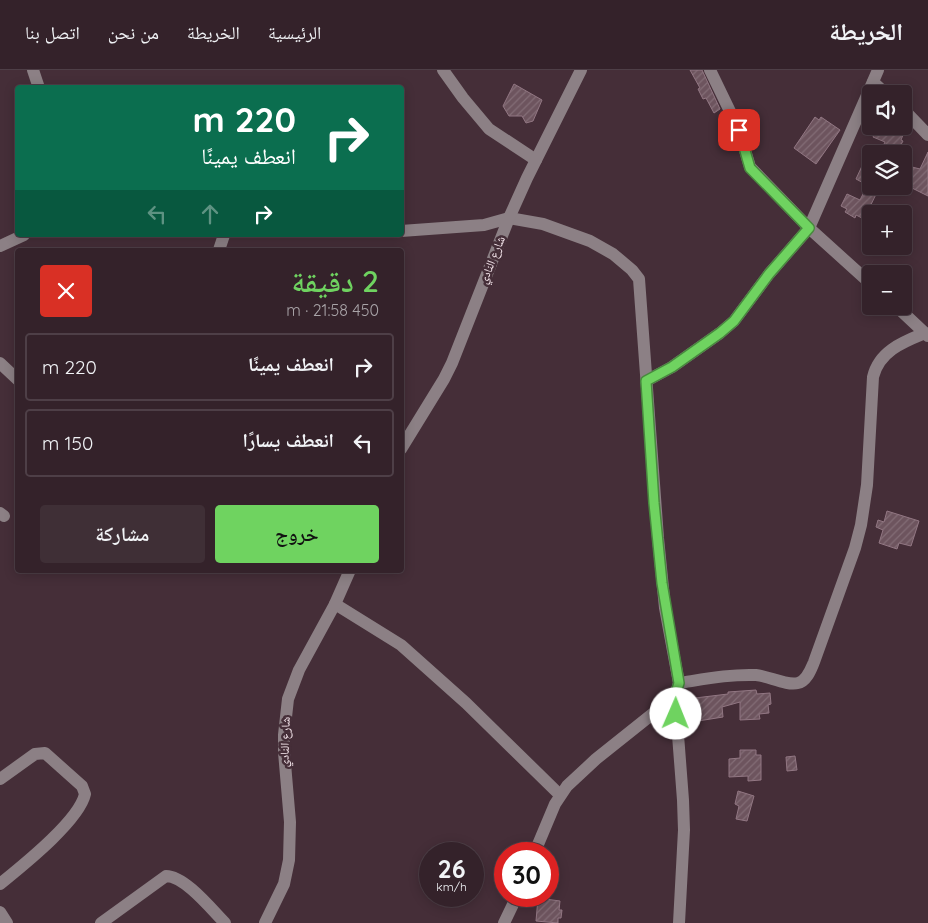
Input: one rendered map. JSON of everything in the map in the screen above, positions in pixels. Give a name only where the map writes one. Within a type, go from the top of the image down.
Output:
[{"type":"street","points":[[33,70],[37,85]]},
{"type":"street","points":[[442,70],[489,129],[536,160]]},
{"type":"street","name":"شارع النادي","points":[[404,444],[452,363],[509,218],[581,70]]},
{"type":"street","points":[[710,70],[739,130],[750,168],[809,228],[862,276]]},
{"type":"street","points":[[646,381],[672,367],[734,321],[769,274],[809,228],[875,73]]},
{"type":"street","points":[[875,73],[881,85]]},
{"type":"street","points":[[912,118],[928,135]]},
{"type":"street","points":[[404,231],[484,225],[509,218],[543,224],[590,241],[613,254],[632,270],[639,279],[654,503],[662,583],[679,683],[675,696],[684,830],[679,923]]},
{"type":"street","points":[[0,246],[20,237]]},
{"type":"street","points":[[679,683],[725,675],[765,676],[797,683],[804,680],[807,676],[814,662],[860,530],[866,484],[873,377],[876,365],[882,357],[896,347],[927,334],[906,315]]},
{"type":"street","points":[[0,363],[15,377]]},
{"type":"street","name":"شارع النادي","points":[[265,923],[284,884],[289,860],[290,822],[284,752],[288,699],[299,670],[349,573]]},
{"type":"street","points":[[334,604],[401,645],[466,703],[560,795]]},
{"type":"street","points":[[539,842],[560,795],[574,778],[675,696]]},
{"type":"street","points":[[0,779],[35,754],[45,753],[82,786],[85,794],[81,806],[74,815],[39,852],[0,884]]},
{"type":"street","points":[[101,923],[166,876],[172,876],[181,881],[225,923]]},
{"type":"street","points":[[504,923],[512,907]]},
{"type":"street","points":[[0,912],[7,923]]},
{"type":"building","points":[[690,70],[702,70],[720,109],[714,113],[706,98],[703,99],[698,89],[700,88]]},
{"type":"building","points":[[514,84],[542,100],[533,121],[526,123],[522,116],[509,116],[503,106]]},
{"type":"building","points":[[815,117],[819,120],[821,117],[840,130],[816,164],[794,148]]},
{"type":"building","points":[[874,135],[903,135],[901,140],[903,141],[901,145],[884,145],[885,142],[873,137]]},
{"type":"building","points":[[928,152],[928,196],[912,188],[912,167],[920,169]]},
{"type":"building","points":[[862,166],[862,182],[856,179]]},
{"type":"building","points":[[847,194],[860,200],[862,195],[876,195],[871,205],[862,205],[862,218],[856,215],[855,218],[845,212],[847,209],[841,206]]},
{"type":"building","points":[[887,511],[919,521],[911,546],[899,543],[897,549],[879,543],[883,530],[876,527],[878,520],[884,522]]},
{"type":"building","points":[[756,690],[757,694],[770,693],[771,704],[768,705],[769,713],[759,714],[760,719],[740,720],[740,702],[722,707],[723,717],[698,721],[695,698],[728,694],[728,692]]},
{"type":"building","points":[[740,750],[756,750],[756,755],[761,755],[761,780],[748,781],[748,776],[729,777],[729,759],[740,758]]},
{"type":"building","points":[[795,756],[797,770],[787,771],[786,757]]},
{"type":"building","points":[[738,791],[754,796],[747,821],[736,819],[739,806],[735,804]]},
{"type":"building","points":[[560,901],[559,910],[562,910],[558,923],[536,921],[537,907],[559,907]]},
{"type":"route","points":[[676,714],[675,696],[679,683],[662,583],[654,503],[650,419],[646,381],[672,367],[734,321],[785,254],[809,228],[750,168],[739,130]]}]
